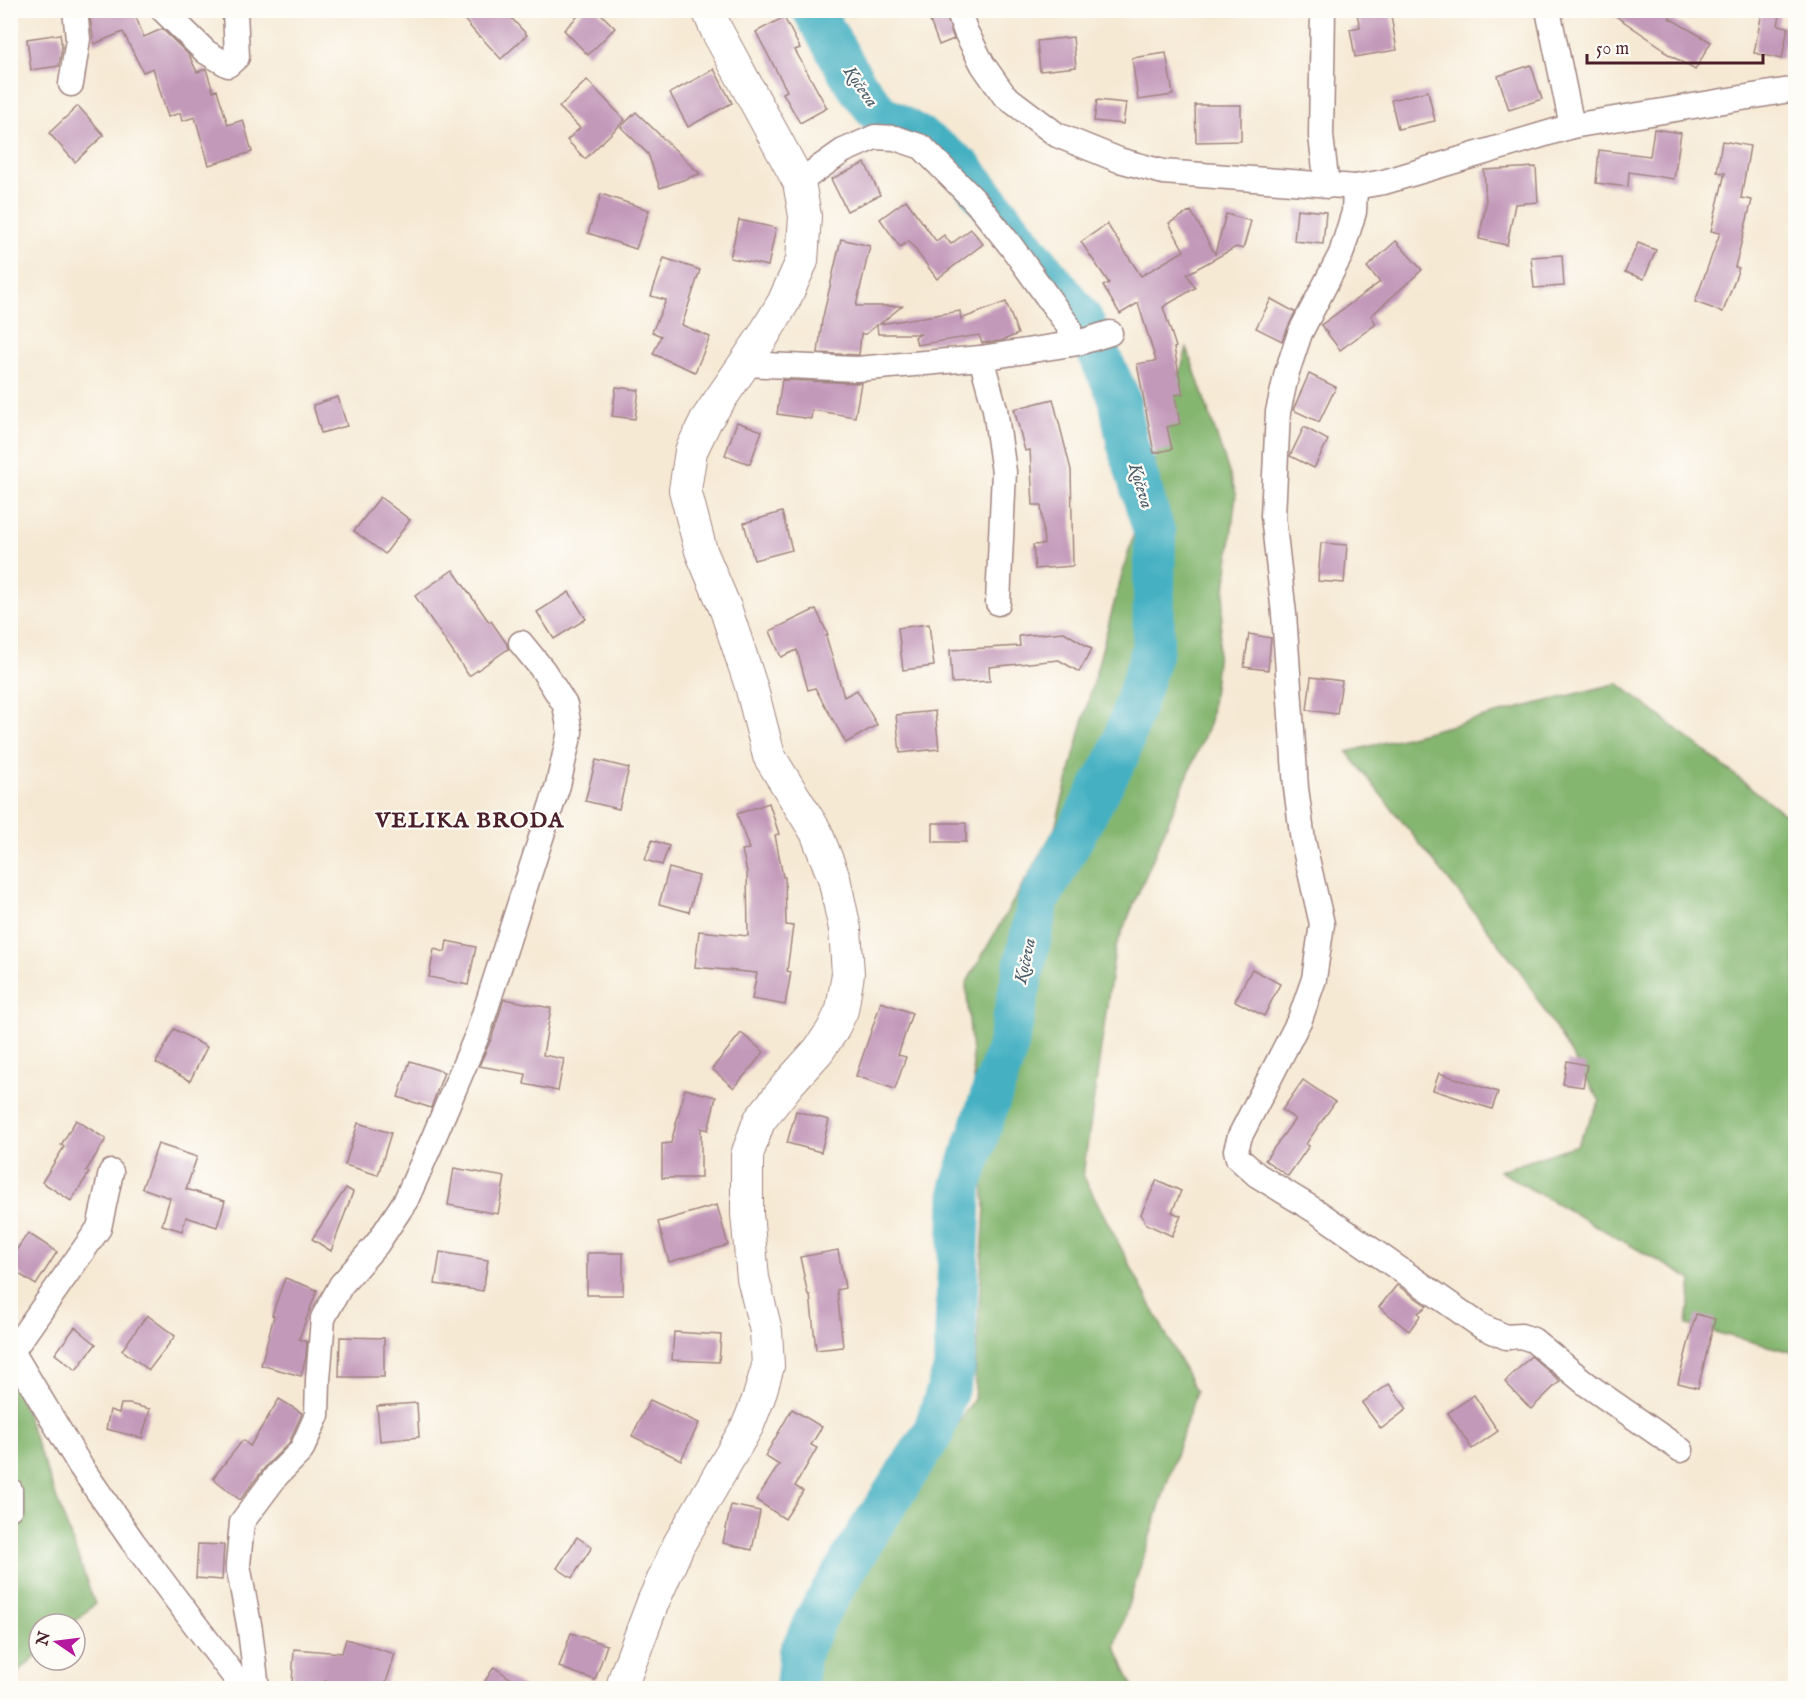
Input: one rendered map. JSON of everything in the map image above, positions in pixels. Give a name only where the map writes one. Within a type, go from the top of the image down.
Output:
[{"type":"main road","points":[[622,1689],[653,1602],[679,1544],[748,1425],[759,1397],[768,1366],[766,1331],[753,1278],[747,1215],[747,1155],[759,1121],[832,1031],[842,1010],[848,974],[845,929],[834,878],[816,832],[770,756],[751,686],[726,610],[701,551],[685,490],[691,451],[706,420],[783,303],[802,261],[806,216],[799,182],[717,32],[708,10]]},
{"type":"street","points":[[71,84],[78,39],[75,10]]},
{"type":"street","points":[[163,10],[206,52],[228,65],[237,57],[236,10]]},
{"type":"street","points":[[958,10],[983,65],[1004,95],[1057,135],[1119,160],[1163,172],[1355,187],[1384,182],[1572,126],[1796,89]]},
{"type":"street","points":[[1323,10],[1321,136],[1327,186]]},
{"type":"street","points":[[1548,10],[1572,126]]},
{"type":"street","points":[[799,182],[843,151],[874,137],[895,138],[922,147],[976,202],[1011,246],[1069,327],[1074,343]]},
{"type":"street","points":[[1355,187],[1354,212],[1341,254],[1300,333],[1287,372],[1278,412],[1273,516],[1284,614],[1296,788],[1303,841],[1322,924],[1314,979],[1300,1019],[1240,1136],[1236,1150],[1238,1158],[1257,1175],[1319,1213],[1481,1326],[1506,1337],[1521,1336],[1533,1340],[1589,1386],[1681,1450]]},
{"type":"street","points":[[744,363],[857,369],[981,358],[1074,343],[1108,333]]},
{"type":"street","points":[[981,358],[995,409],[1004,472],[998,603]]},
{"type":"street","points":[[257,1689],[250,1630],[238,1565],[242,1522],[277,1475],[301,1451],[317,1415],[323,1318],[341,1285],[377,1244],[406,1200],[433,1139],[478,1033],[558,785],[570,732],[565,705],[543,670],[521,643]]},
{"type":"street","points":[[111,1172],[99,1228],[12,1349],[81,1467],[133,1542],[243,1689]]},
{"type":"street","points":[[10,1490],[10,1508]]},
{"type":"green space","points":[[1187,348],[1236,493],[1210,722],[1115,949],[1083,1175],[1196,1392],[1115,1646],[1134,1688],[800,1688],[799,1679],[865,1562],[974,1399],[985,1206],[966,984],[1055,828],[1117,592]]},
{"type":"green space","points":[[1618,683],[1787,816],[1795,807],[1795,1353],[1687,1325],[1692,1280],[1499,1171],[1577,1145],[1600,1101],[1519,969],[1347,752]]},
{"type":"green space","points":[[10,1382],[18,1392],[95,1604],[86,1612],[27,1612],[27,1664],[11,1679]]},
{"type":"building","points":[[89,10],[133,10],[144,37],[162,29],[189,55],[197,72],[206,69],[213,91],[217,90],[228,125],[243,120],[252,152],[209,165],[195,117],[182,121],[180,113],[168,117],[153,68],[143,72],[123,32],[94,44]]},
{"type":"building","points":[[456,10],[504,10],[527,35],[501,59]]},
{"type":"building","points":[[584,10],[597,10],[615,28],[588,55],[564,30]]},
{"type":"building","points":[[926,10],[944,10],[954,39],[939,45]]},
{"type":"building","points":[[1356,10],[1390,10],[1397,50],[1355,57],[1350,29],[1360,27]]},
{"type":"building","points":[[1607,10],[1674,10],[1669,18],[1711,42],[1695,70],[1663,51],[1664,49]]},
{"type":"building","points":[[1762,12],[1780,15],[1778,25],[1788,27],[1782,59],[1754,53]]},
{"type":"building","points":[[784,17],[800,48],[795,50],[827,108],[800,123],[783,93],[787,91],[756,32]]},
{"type":"building","points":[[60,34],[62,47],[59,66],[31,70],[27,39]]},
{"type":"building","points":[[1073,37],[1076,67],[1040,71],[1037,41]]},
{"type":"building","points":[[1166,53],[1173,95],[1138,100],[1132,58]]},
{"type":"building","points":[[1531,65],[1542,99],[1509,110],[1498,76]]},
{"type":"building","points":[[714,69],[732,103],[688,127],[670,93]]},
{"type":"building","points":[[587,80],[625,120],[585,159],[567,140],[580,128],[559,107]]},
{"type":"building","points":[[1428,91],[1435,121],[1398,129],[1391,100]]},
{"type":"building","points":[[1097,100],[1126,103],[1123,124],[1094,121]]},
{"type":"building","points":[[1195,105],[1241,105],[1241,141],[1196,142]]},
{"type":"building","points":[[78,106],[104,135],[75,162],[49,133]]},
{"type":"building","points":[[636,112],[700,174],[660,188],[648,154],[621,127]]},
{"type":"building","points":[[1654,129],[1681,133],[1674,179],[1629,172],[1628,187],[1596,183],[1599,150],[1650,156]]},
{"type":"building","points":[[1722,141],[1750,146],[1741,198],[1752,200],[1735,267],[1739,268],[1723,312],[1695,302],[1720,233],[1711,231],[1725,173],[1717,172]]},
{"type":"building","points":[[865,163],[880,195],[847,211],[831,179]]},
{"type":"building","points":[[1536,167],[1538,202],[1515,204],[1507,245],[1479,239],[1486,204],[1484,170]]},
{"type":"building","points":[[601,194],[649,210],[636,249],[588,233]]},
{"type":"building","points":[[906,200],[936,241],[944,235],[951,244],[971,229],[983,244],[937,279],[909,241],[900,247],[880,219]]},
{"type":"building","points":[[1297,209],[1326,212],[1323,244],[1294,241]]},
{"type":"building","points":[[1191,211],[1215,254],[1226,214],[1251,221],[1243,249],[1236,247],[1187,274],[1195,288],[1163,307],[1176,347],[1174,348],[1183,394],[1175,395],[1180,424],[1167,427],[1172,449],[1154,453],[1137,364],[1156,361],[1138,303],[1120,314],[1103,286],[1109,283],[1081,242],[1107,224],[1141,276],[1184,251],[1169,223]]},
{"type":"building","points":[[739,220],[776,228],[768,266],[730,258]]},
{"type":"building","points":[[841,239],[870,246],[856,306],[902,306],[880,324],[960,311],[961,319],[1006,302],[1018,334],[1001,341],[982,343],[979,335],[917,345],[915,337],[921,334],[878,334],[877,325],[866,334],[861,334],[859,355],[818,353],[822,321]]},
{"type":"building","points":[[1396,241],[1422,270],[1371,316],[1376,324],[1340,350],[1321,325],[1380,282],[1367,267]]},
{"type":"building","points":[[1638,243],[1656,250],[1644,279],[1625,272]]},
{"type":"building","points":[[1562,255],[1564,286],[1534,288],[1531,257]]},
{"type":"building","points":[[664,258],[700,270],[682,325],[710,337],[695,372],[653,354],[661,336],[652,332],[666,300],[651,296]]},
{"type":"building","points":[[1271,299],[1295,312],[1282,341],[1256,328]]},
{"type":"building","points":[[1309,374],[1336,387],[1319,422],[1293,410]]},
{"type":"building","points":[[782,380],[861,383],[855,417],[812,410],[811,419],[777,414]]},
{"type":"building","points":[[616,387],[639,390],[635,419],[612,416]]},
{"type":"building","points":[[338,397],[347,426],[321,433],[313,405]]},
{"type":"building","points":[[1053,399],[1071,470],[1073,566],[1035,569],[1033,545],[1044,544],[1041,505],[1033,505],[1030,450],[1025,451],[1014,409]]},
{"type":"building","points":[[737,422],[762,431],[750,464],[725,455]]},
{"type":"building","points":[[1304,427],[1328,440],[1314,468],[1290,456]]},
{"type":"building","points":[[380,497],[410,520],[385,554],[354,531]]},
{"type":"building","points":[[782,512],[792,550],[754,560],[744,523]]},
{"type":"building","points":[[1321,543],[1347,545],[1344,583],[1318,581]]},
{"type":"building","points":[[453,570],[489,622],[491,621],[508,649],[469,676],[415,596]]},
{"type":"building","points":[[569,592],[586,619],[554,639],[537,612]]},
{"type":"building","points":[[816,609],[828,635],[826,636],[844,697],[857,690],[877,725],[846,743],[815,688],[808,690],[797,650],[781,657],[770,631]]},
{"type":"building","points":[[929,624],[934,666],[903,670],[898,628]]},
{"type":"building","points":[[1064,632],[1092,649],[1079,672],[1059,660],[989,667],[990,681],[952,683],[950,650],[1020,646],[1019,636]]},
{"type":"building","points":[[1249,634],[1271,638],[1268,670],[1244,667]]},
{"type":"building","points":[[1311,677],[1342,681],[1337,714],[1307,710]]},
{"type":"building","points":[[935,711],[939,749],[900,753],[896,715]]},
{"type":"building","points":[[596,760],[629,768],[619,809],[585,801]]},
{"type":"building","points":[[769,803],[779,834],[775,835],[783,877],[785,877],[786,925],[793,926],[787,971],[791,972],[785,1005],[752,999],[757,973],[695,967],[699,931],[748,936],[747,872],[742,850],[749,849],[737,814]]},
{"type":"building","points":[[933,823],[966,823],[966,842],[933,842]]},
{"type":"building","points":[[652,840],[669,846],[662,865],[645,860]]},
{"type":"building","points":[[669,868],[699,876],[689,912],[659,904]]},
{"type":"building","points":[[447,941],[476,947],[468,985],[429,977],[434,949],[445,952]]},
{"type":"building","points":[[1252,969],[1280,984],[1264,1016],[1235,1001]]},
{"type":"building","points":[[504,999],[551,1008],[543,1055],[564,1059],[558,1091],[524,1084],[526,1074],[479,1066],[492,1037]]},
{"type":"building","points":[[881,1002],[912,1013],[898,1055],[906,1057],[895,1089],[856,1076]]},
{"type":"building","points":[[174,1029],[207,1047],[190,1081],[156,1063]]},
{"type":"building","points":[[741,1033],[764,1052],[734,1088],[712,1069]]},
{"type":"building","points":[[410,1061],[444,1072],[431,1108],[398,1097]]},
{"type":"building","points":[[1567,1061],[1587,1065],[1583,1087],[1563,1084]]},
{"type":"building","points":[[1439,1073],[1498,1092],[1492,1109],[1433,1090]]},
{"type":"building","points":[[1303,1080],[1335,1102],[1306,1144],[1309,1146],[1288,1176],[1265,1160],[1295,1119],[1282,1110]]},
{"type":"building","points":[[685,1089],[716,1097],[708,1130],[701,1128],[701,1178],[662,1178],[662,1144],[671,1143]]},
{"type":"building","points":[[796,1111],[829,1120],[821,1152],[787,1143]]},
{"type":"building","points":[[76,1120],[106,1139],[86,1171],[89,1173],[71,1201],[42,1182],[64,1147],[61,1145]]},
{"type":"building","points":[[358,1123],[391,1133],[378,1175],[345,1165]]},
{"type":"building","points":[[158,1144],[197,1157],[186,1189],[225,1201],[217,1227],[186,1217],[182,1231],[162,1225],[170,1198],[142,1188]]},
{"type":"building","points":[[454,1168],[505,1177],[498,1214],[448,1205]]},
{"type":"building","points":[[1157,1180],[1181,1191],[1172,1212],[1181,1216],[1172,1236],[1146,1224],[1141,1214]]},
{"type":"building","points":[[346,1188],[353,1192],[331,1251],[312,1239]]},
{"type":"building","points":[[717,1205],[728,1245],[669,1262],[658,1222]]},
{"type":"building","points":[[28,1233],[57,1252],[36,1285],[10,1268],[10,1259]]},
{"type":"building","points":[[838,1250],[845,1288],[837,1290],[843,1347],[816,1350],[810,1295],[808,1295],[800,1257]]},
{"type":"building","points":[[440,1252],[488,1260],[483,1291],[435,1284]]},
{"type":"building","points":[[587,1253],[623,1253],[623,1295],[587,1295]]},
{"type":"building","points":[[285,1278],[317,1290],[299,1339],[307,1342],[301,1376],[261,1365],[274,1316],[272,1315]]},
{"type":"building","points":[[1397,1285],[1427,1306],[1418,1313],[1420,1316],[1409,1331],[1379,1307]]},
{"type":"building","points":[[1696,1314],[1715,1319],[1698,1388],[1678,1383]]},
{"type":"building","points":[[147,1315],[175,1336],[149,1370],[122,1350]]},
{"type":"building","points":[[75,1327],[96,1344],[76,1370],[55,1354]]},
{"type":"building","points":[[674,1332],[721,1335],[719,1362],[672,1360]]},
{"type":"building","points":[[340,1337],[384,1338],[384,1377],[339,1377]]},
{"type":"building","points":[[1531,1356],[1560,1381],[1531,1409],[1505,1382]]},
{"type":"building","points":[[1389,1384],[1407,1409],[1381,1429],[1362,1403]]},
{"type":"building","points":[[1474,1395],[1498,1431],[1472,1449],[1448,1413]]},
{"type":"building","points":[[279,1399],[302,1413],[289,1443],[266,1466],[240,1500],[213,1478],[243,1440],[250,1446]]},
{"type":"building","points":[[650,1400],[699,1423],[681,1460],[632,1436]]},
{"type":"building","points":[[417,1403],[419,1437],[380,1441],[377,1406]]},
{"type":"building","points":[[121,1404],[150,1409],[142,1438],[106,1429],[110,1410],[119,1413]]},
{"type":"building","points":[[792,1409],[822,1427],[811,1445],[817,1448],[795,1486],[803,1491],[785,1519],[756,1500],[779,1465],[765,1456]]},
{"type":"building","points":[[731,1505],[760,1511],[752,1550],[723,1543]]},
{"type":"building","points":[[577,1537],[592,1547],[572,1578],[557,1568]]},
{"type":"building","points":[[198,1544],[224,1545],[222,1580],[196,1578]]},
{"type":"building","points":[[571,1633],[607,1645],[595,1680],[559,1667]]},
{"type":"building","points":[[346,1639],[395,1654],[384,1689],[349,1689],[325,1681],[324,1688],[292,1684],[294,1649],[342,1653]]},
{"type":"building","points":[[494,1667],[526,1689],[480,1689]]},
{"type":"waterway","name":"Kočeva","points":[[796,1688],[799,1655],[817,1616],[866,1535],[933,1433],[954,1369],[961,1186],[1007,1048],[1038,901],[1118,756],[1153,648],[1155,535],[1127,442],[1119,397],[1082,319],[962,168],[926,141],[879,114],[855,83],[813,10]]},
{"type":"district","name":"VELIKA BRODA","points":[[470,821]]}]
